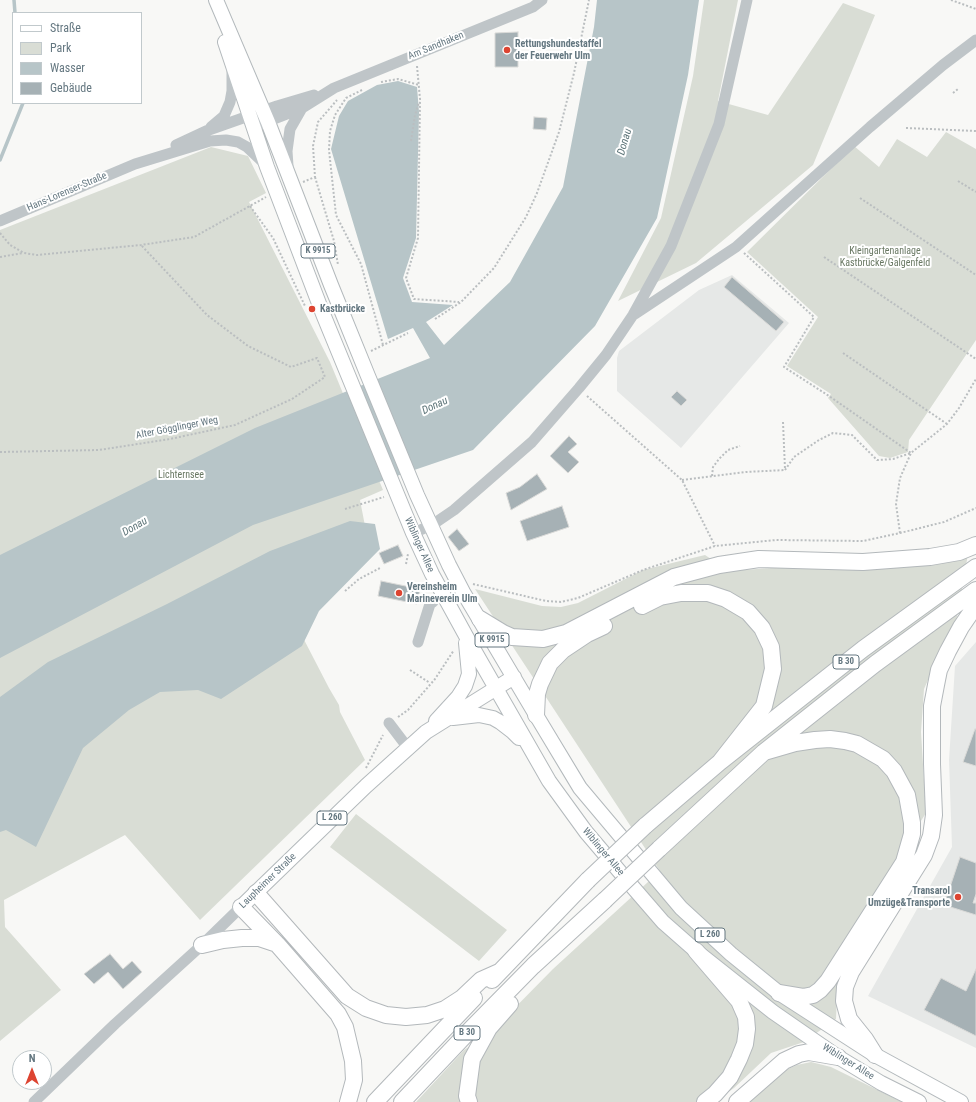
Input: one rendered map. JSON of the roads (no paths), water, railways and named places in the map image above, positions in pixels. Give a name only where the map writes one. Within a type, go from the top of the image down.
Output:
[{"type":"highway","points":[[480,618],[512,637],[542,639],[566,633],[674,577],[719,565],[759,559],[863,562],[930,557],[958,552],[976,546]]},
{"type":"highway","name":"B 30","points":[[375,1102],[588,880],[646,826],[720,762],[863,649],[976,567]]},
{"type":"highway","name":"B 30","points":[[402,1102],[472,1028],[534,966],[764,752],[874,664],[976,590]]},
{"type":"highway","points":[[536,715],[538,694],[544,675],[550,664],[563,650],[587,634],[660,597],[681,593],[708,593],[726,599],[748,612],[762,628],[771,647],[772,654],[773,669],[764,706],[720,762]]},
{"type":"highway","points":[[875,1056],[865,1039],[849,1019],[844,1001],[845,987],[850,972],[927,849],[931,836],[934,815],[932,706],[939,670],[961,627],[976,606]]},
{"type":"highway","points":[[764,752],[795,743],[830,739],[857,744],[883,759],[894,770],[907,794],[912,823],[912,834],[904,862],[828,981],[813,995],[795,996],[779,993]]},
{"type":"highway","points":[[256,893],[347,996],[366,1008],[386,1015],[406,1017],[427,1015],[445,1009],[462,998],[481,980],[500,972]]},
{"type":"highway","points":[[241,907],[338,1014],[345,1027],[352,1055],[354,1080],[348,1102]]},
{"type":"highway","points":[[202,945],[222,940],[242,938],[259,938],[276,944]]},
{"type":"highway","points":[[696,951],[739,1001],[746,1017],[747,1029],[745,1044],[730,1077],[715,1094],[705,1102]]},
{"type":"highway","points":[[469,1102],[467,1096],[472,1059],[489,1028],[518,995],[534,966]]},
{"type":"highway","points":[[737,1102],[784,1061],[799,1054],[809,1052],[838,1057]]},
{"type":"main road","name":"K 9915","points":[[212,0],[268,167]]},
{"type":"main road","name":"K 9915","points":[[216,0],[266,116],[368,376],[432,525]]},
{"type":"main road","name":"Wiblinger Allee","points":[[268,167],[323,314],[413,533],[432,574],[549,781],[586,832],[663,922],[696,951],[773,1012],[838,1057],[881,1083],[919,1102]]},
{"type":"main road","name":"Wiblinger Allee","points":[[432,525],[449,565],[469,602],[480,618],[580,788],[681,908],[731,954],[779,993],[875,1056],[960,1102]]},
{"type":"main road","points":[[426,732],[458,697],[465,686],[469,674],[466,636]]},
{"type":"main road","name":"Laupheimer Straße","points":[[241,907],[366,786],[426,732],[514,678]]},
{"type":"main road","name":"L 260","points":[[449,719],[479,715],[492,718],[514,732],[533,753]]},
{"type":"street","name":"Am Sandhaken","points":[[266,116],[533,7],[542,0]]},
{"type":"street","points":[[413,533],[432,525],[454,510],[532,442],[606,355],[633,315],[671,246],[719,124],[747,0]]},
{"type":"street","points":[[633,315],[736,247],[870,127],[943,65],[976,40]]},
{"type":"street","points":[[206,131],[224,116],[230,102],[232,91],[232,61]]},
{"type":"street","name":"Am Sandhaken","points":[[266,116],[302,108],[332,90]]},
{"type":"street","points":[[288,175],[287,151],[290,129],[302,108]]},
{"type":"street","name":"Hans-Lorenser-Straße","points":[[0,221],[135,164],[206,131],[252,121],[266,116]]},
{"type":"street","name":"Hans-Lorenser-Straße","points":[[135,164],[201,143],[226,140],[238,142],[268,167]]},
{"type":"street","points":[[418,642],[430,604],[433,602]]},
{"type":"street","points":[[389,723],[408,748]]},
{"type":"street","name":"Laupheimer Straße","points":[[34,1102],[115,1024],[202,945],[241,907]]},
{"type":"water","name":"Donau","points":[[597,0],[699,0],[688,75],[657,218],[595,326],[473,450],[253,525],[0,658],[0,555],[255,428],[430,358],[413,328],[388,339],[331,149],[339,116],[348,101],[377,85],[398,81],[417,87],[419,112],[416,238],[403,278],[412,302],[453,305],[426,322],[444,345],[510,282],[563,187],[594,27]]},
{"type":"water","points":[[350,521],[375,524],[380,549],[319,611],[302,646],[221,699],[198,690],[160,692],[129,710],[83,748],[36,847],[6,830],[0,832],[0,697],[48,662],[167,604],[270,551]]},
{"type":"waterway","points":[[14,0],[15,12]]},
{"type":"waterway","points":[[0,160],[23,104]]},
{"type":"place","name":"Rettungshundestaffel der Feuerwehr Ulm","points":[[507,50]]},
{"type":"place","name":"Kastbrücke","points":[[312,309]]},
{"type":"place","name":"Vereinsheim Marineverein Ulm","points":[[399,593]]},
{"type":"place","name":"Transarol Umzüge&Transporte","points":[[958,897]]},
{"type":"park label","name":"Kleingartenanlage Kastbrücke/Galgenfeld","points":[[885,256]]},
{"type":"park label","name":"Lichternsee","points":[[181,475]]}]
